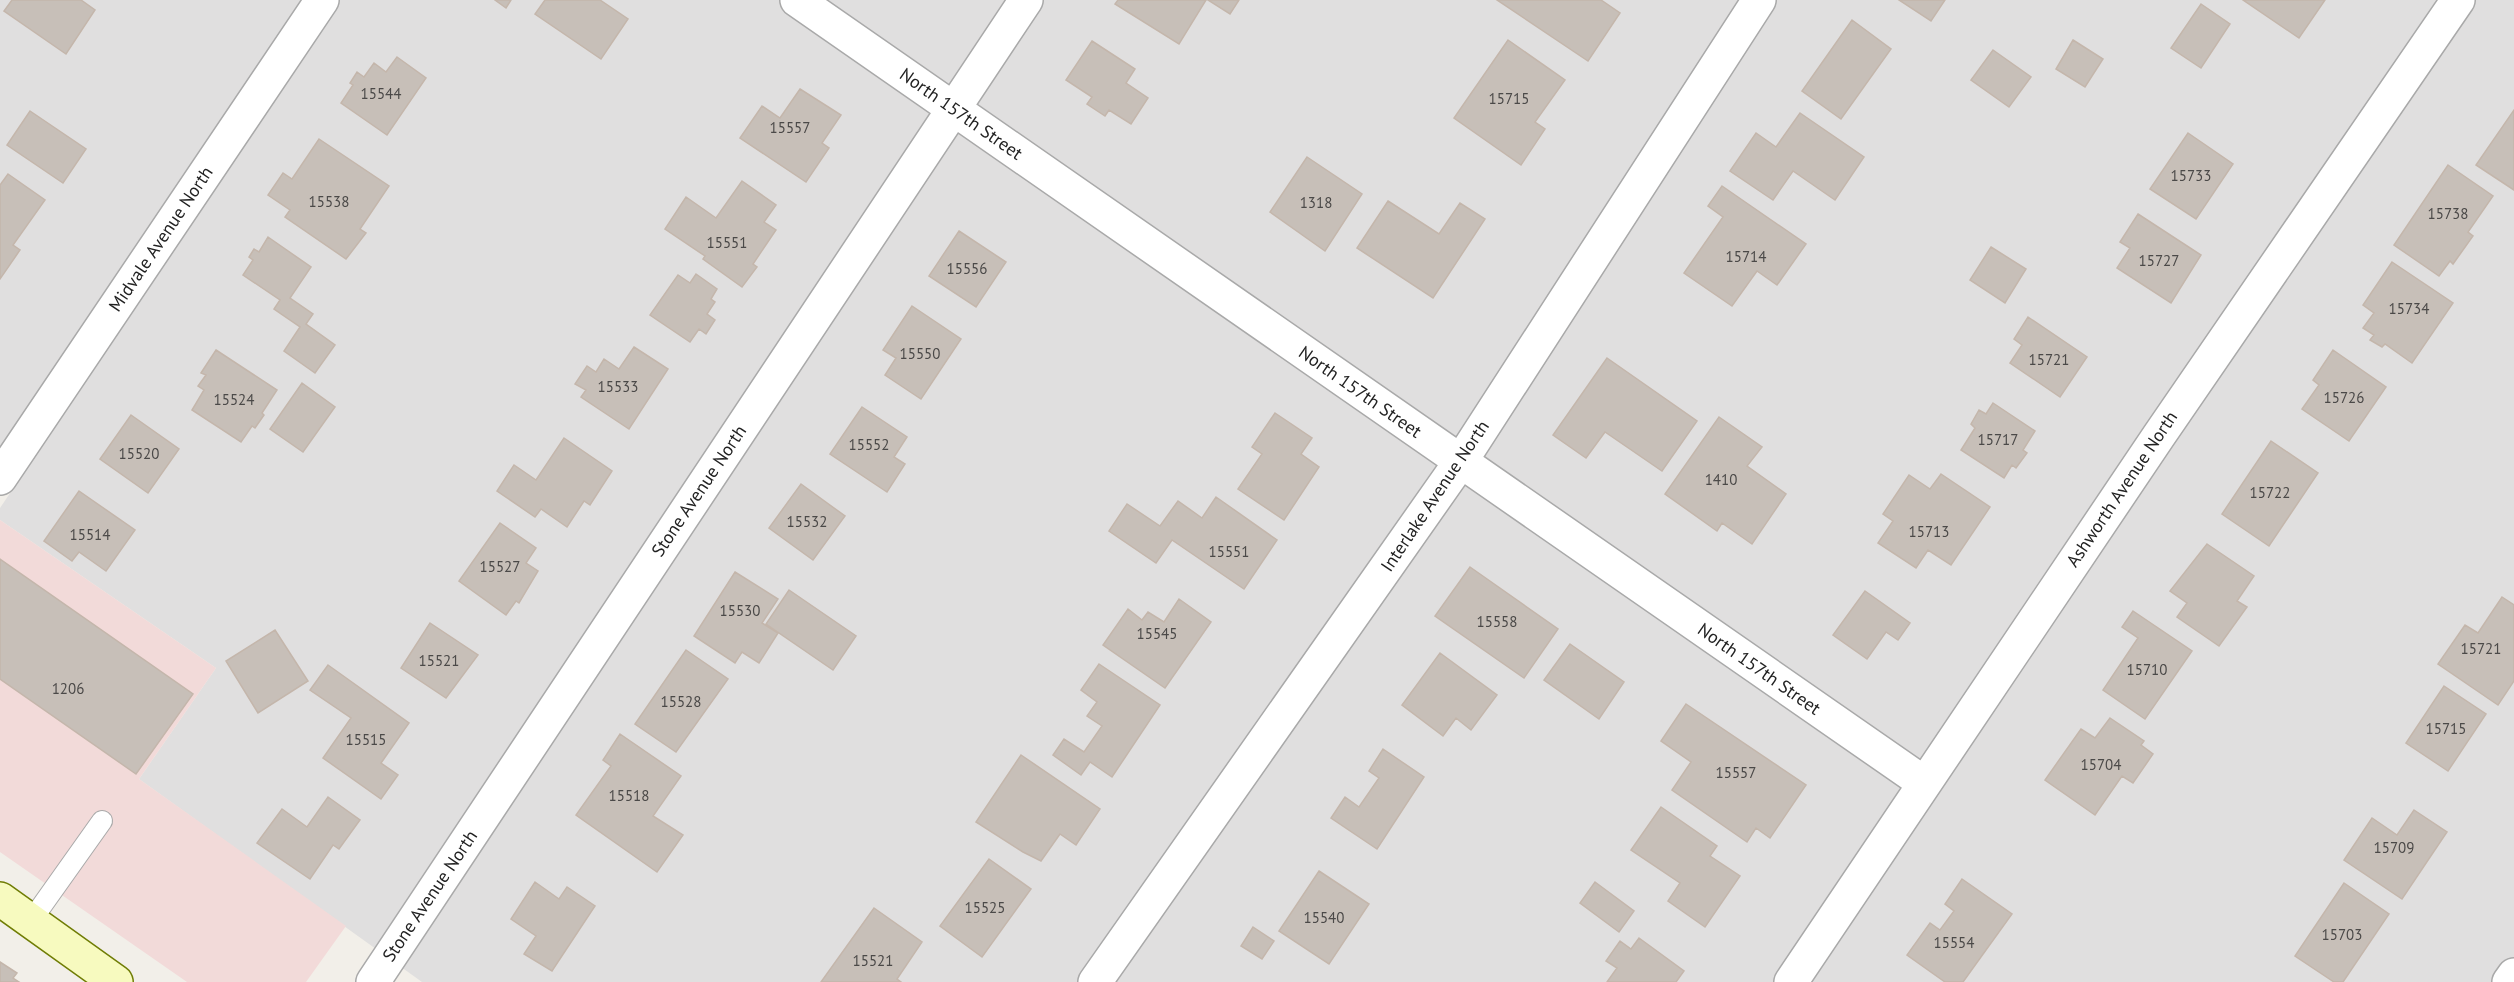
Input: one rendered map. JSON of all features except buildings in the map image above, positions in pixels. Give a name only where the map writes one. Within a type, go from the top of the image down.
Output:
[{"type":"street","name":"Midvale Avenue North","points":[[0,478],[322,0]]},
{"type":"street","name":"North 157th Street","points":[[797,0],[1924,783]]},
{"type":"street","name":"Stone Avenue North","points":[[373,982],[1026,0]]},
{"type":"street","name":"Interlake Avenue North","points":[[1095,982],[1461,461],[1759,0]]},
{"type":"street","name":"Ashworth Avenue North","points":[[1791,982],[2458,0]]},
{"type":"street","points":[[0,899],[116,982]]},
{"type":"street","points":[[2510,982],[2514,975]]},
{"type":"lane","points":[[31,921],[102,821]]},
{"type":"shaded area","points":[[0,0],[2514,0],[2514,982],[422,982],[139,779],[216,668],[0,520],[0,508],[25,471],[0,454]]},
{"type":"shaded area","points":[[0,520],[216,668],[139,779],[346,926],[306,982],[187,982],[0,852]]}]
